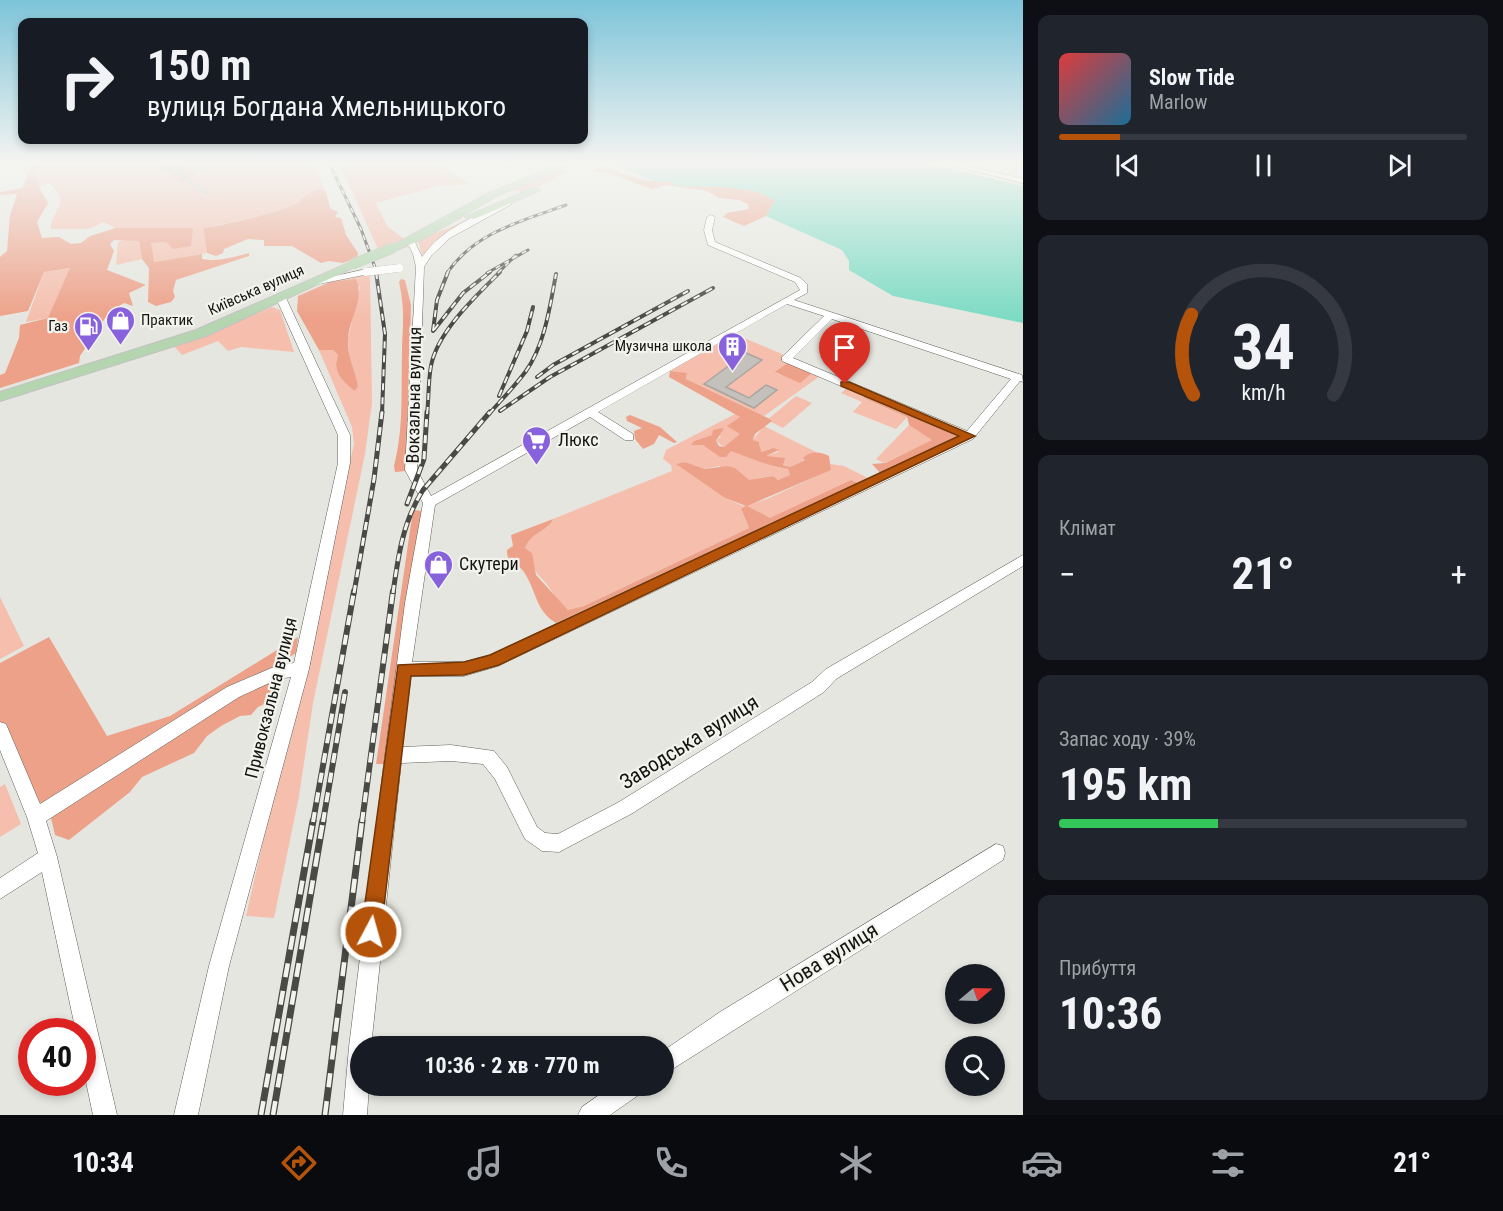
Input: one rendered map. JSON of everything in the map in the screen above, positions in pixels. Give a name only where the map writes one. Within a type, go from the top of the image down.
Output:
[{"type":"main road","points":[[421,236],[458,215]]},
{"type":"main road","points":[[421,236],[478,215]]},
{"type":"main road","name":"Київська вулиця","points":[[0,397],[201,333],[353,264],[421,236]]},
{"type":"street","points":[[314,282],[366,272],[420,267],[426,254],[449,232],[485,215]]},
{"type":"street","points":[[361,1036],[393,754],[429,503],[804,291],[804,286],[798,280],[711,243],[708,230],[711,217]]},
{"type":"street","name":"Вокзальна вулиця","points":[[410,240],[420,267],[411,470],[429,503]]},
{"type":"street","name":"Привокзальна вулиця","points":[[186,1115],[219,966],[301,669],[341,481],[344,435],[281,298]]},
{"type":"street","points":[[404,669],[464,669],[493,661],[969,436],[1020,378],[788,301]]},
{"type":"street","points":[[830,315],[786,359],[969,436]]},
{"type":"street","points":[[590,411],[629,437]]},
{"type":"street","name":"Заводська вулиця","points":[[393,754],[451,753],[488,757],[501,773],[531,833],[542,842],[559,843],[625,808],[818,687],[831,674],[1023,560]]},
{"type":"street","points":[[36,816],[233,692],[276,673],[301,669]]},
{"type":"street","points":[[0,729],[36,816],[48,857],[105,1115]]},
{"type":"street","name":"Нова вулиця","points":[[674,1057],[728,1020],[996,853]]},
{"type":"street","points":[[0,889],[48,857]]},
{"type":"street","points":[[355,1115],[356,1096]]},
{"type":"street","points":[[590,1115],[618,1096]]},
{"type":"shaded area","points":[[10,215],[41,215],[37,222],[42,238],[59,237],[71,244],[81,243],[90,236],[116,228],[193,228],[191,246],[173,249],[166,242],[151,243],[154,262],[202,254],[202,259],[208,260],[226,259],[249,253],[249,256],[176,280],[173,291],[175,297],[171,302],[156,306],[148,302],[149,268],[142,259],[139,241],[114,240],[110,244],[114,251],[107,270],[146,285],[129,293],[133,306],[124,303],[109,312],[80,356],[79,363],[0,388],[0,375],[5,373],[19,338],[20,325],[48,318],[70,268],[44,272],[28,311],[0,316],[0,257],[7,251]]},
{"type":"shaded area","points":[[55,215],[260,215],[203,228],[207,253],[154,262],[150,243],[166,242],[184,228],[116,228],[103,222],[89,229],[51,229]]},
{"type":"shaded area","points":[[261,215],[336,215],[335,217],[341,218],[346,235],[358,253],[357,258],[343,263],[329,261],[321,263],[292,246],[264,246],[264,240],[248,239],[224,249],[223,253],[216,256],[207,253],[203,228]]},
{"type":"shaded area","points":[[363,215],[382,215],[387,226],[404,239],[378,249]]},
{"type":"shaded area","points":[[482,215],[439,239],[422,256],[418,240]]},
{"type":"shaded area","points":[[725,215],[767,215],[744,226],[723,217]]},
{"type":"shaded area","points":[[1023,215],[1023,323],[893,296],[849,270],[849,261],[842,250],[766,216]]},
{"type":"shaded area","points":[[126,239],[139,241],[142,259],[116,265],[118,242]]},
{"type":"shaded area","points":[[71,268],[48,318],[26,322],[44,272]]},
{"type":"shaded area","points":[[370,274],[372,403],[365,454],[313,703],[299,796],[274,918],[246,916],[354,444],[352,427],[319,350],[333,350],[338,355],[336,361],[355,391],[358,386],[350,366],[348,338],[360,287],[330,282]]},
{"type":"shaded area","points":[[356,279],[358,302],[348,339],[350,358],[358,386],[355,391],[346,384],[338,371],[336,366],[338,355],[333,350],[319,350],[297,311],[298,296],[330,282]]},
{"type":"shaded area","points":[[401,279],[405,280],[411,305],[406,471],[395,472],[401,409],[403,316],[399,282]]},
{"type":"shaded area","points":[[272,307],[280,310],[294,352],[241,347],[228,351],[218,341],[182,355],[173,345]]},
{"type":"shaded area","points":[[735,334],[784,355],[782,359],[789,362],[776,373],[820,376],[764,416],[686,379],[687,374],[670,371]]},
{"type":"shaded area","points":[[789,362],[813,372],[800,383],[775,372]]},
{"type":"shaded area","points":[[670,371],[687,373],[686,379],[772,421],[755,434],[753,440],[759,442],[761,452],[773,448],[779,450],[766,456],[785,458],[783,465],[790,467],[805,460],[803,458],[812,453],[829,456],[831,470],[747,506],[770,518],[851,480],[858,483],[556,623],[540,606],[522,569],[508,558],[507,550],[513,546],[511,535],[553,519],[548,526],[531,538],[525,548],[532,553],[536,575],[568,610],[584,606],[749,528],[741,509],[746,506],[725,498],[676,464],[685,462],[705,469],[727,466],[735,468],[749,480],[773,476],[778,480],[790,475],[788,469],[766,464],[731,451],[726,457],[720,457],[703,445],[691,445],[694,441],[712,435],[713,430],[724,428],[716,441],[719,446],[724,447],[740,434],[727,426],[740,417],[669,377]]},
{"type":"shaded area","points":[[847,388],[907,417],[896,429],[853,412],[862,402],[841,393]]},
{"type":"shaded area","points":[[864,395],[958,431],[960,437],[882,475],[872,464],[885,463],[932,440],[909,425],[907,417],[864,398]]},
{"type":"shaded area","points":[[796,396],[812,403],[783,428],[767,420]]},
{"type":"shaded area","points":[[735,414],[740,417],[741,434],[724,447],[716,441],[721,436],[712,435],[694,441],[788,469],[790,475],[778,480],[773,476],[759,478],[752,482],[719,466],[705,469],[685,462],[677,464],[725,498],[743,506],[767,499],[830,470],[830,464],[844,466],[868,478],[858,483],[851,480],[763,522],[741,510],[749,528],[584,606],[568,610],[559,602],[535,570],[531,553],[525,548],[531,539],[547,527],[553,519],[672,471],[671,465],[663,459],[666,450]]},
{"type":"shaded area","points":[[630,415],[660,427],[677,442],[674,443],[659,435],[654,444],[643,449],[635,439],[634,431],[642,428],[627,421],[626,417]]},
{"type":"shaded area","points":[[909,425],[933,440],[884,463],[876,459]]},
{"type":"shaded area","points":[[764,426],[818,453],[790,467],[765,456],[779,452],[773,448],[760,452],[760,444],[753,440]]},
{"type":"shaded area","points":[[413,510],[422,511],[387,764],[376,764]]},
{"type":"shaded area","points":[[0,597],[24,646],[0,659]]},
{"type":"shaded area","points":[[49,637],[107,736],[170,716],[298,637],[296,653],[266,672],[278,698],[258,707],[251,715],[240,716],[221,726],[207,736],[194,753],[142,777],[130,792],[69,840],[55,835],[51,818],[0,745],[0,663]]},
{"type":"shaded area","points":[[5,784],[21,824],[0,837],[0,787]]},
{"type":"building","name":"Музична школа","points":[[746,353],[762,360],[726,387],[749,398],[766,385],[777,390],[754,408],[704,384]]},
{"type":"railway","points":[[354,215],[377,273]]},
{"type":"railway","points":[[447,273],[471,247],[485,238],[538,215]]},
{"type":"railway","points":[[512,259],[528,250]]},
{"type":"railway","points":[[512,259],[516,255]]},
{"type":"railway","points":[[487,273],[512,259]]},
{"type":"railway","points":[[498,273],[512,259]]},
{"type":"railway","points":[[376,272],[385,334],[382,414]]},
{"type":"railway","points":[[433,331],[437,300],[448,272]]},
{"type":"railway","points":[[434,330],[463,293],[490,272]]},
{"type":"railway","points":[[427,414],[431,366],[441,340],[459,315],[500,272]]},
{"type":"railway","points":[[489,414],[522,377],[538,349],[546,324],[556,274]]},
{"type":"railway","points":[[500,411],[550,377],[713,288]]},
{"type":"railway","points":[[537,377],[553,365],[688,291]]},
{"type":"railway","points":[[499,396],[527,331],[533,307]]},
{"type":"railway","points":[[354,593],[374,479],[382,412]]},
{"type":"railway","points":[[407,504],[424,459],[427,412]]},
{"type":"railway","points":[[393,593],[402,540],[416,502],[423,490],[490,412]]},
{"type":"railway","points":[[313,822],[354,591]]},
{"type":"railway","points":[[362,822],[393,591]]},
{"type":"railway","points":[[323,822],[345,692]]},
{"type":"railway","points":[[261,1115],[313,821]]},
{"type":"railway","points":[[273,1115],[323,821]]},
{"type":"railway","points":[[325,1115],[362,821]]},
{"type":"place","name":"Практик","points":[[120,346]]},
{"type":"place","name":"Газ","points":[[89,352]]},
{"type":"place","name":"Музична школа","points":[[733,372]]},
{"type":"place","name":"Люкс","points":[[537,466]]},
{"type":"place","name":"Скутери","points":[[438,590]]},
{"type":"route","points":[[371,932],[404,669],[464,669],[493,661],[969,436],[845,384]]}]
